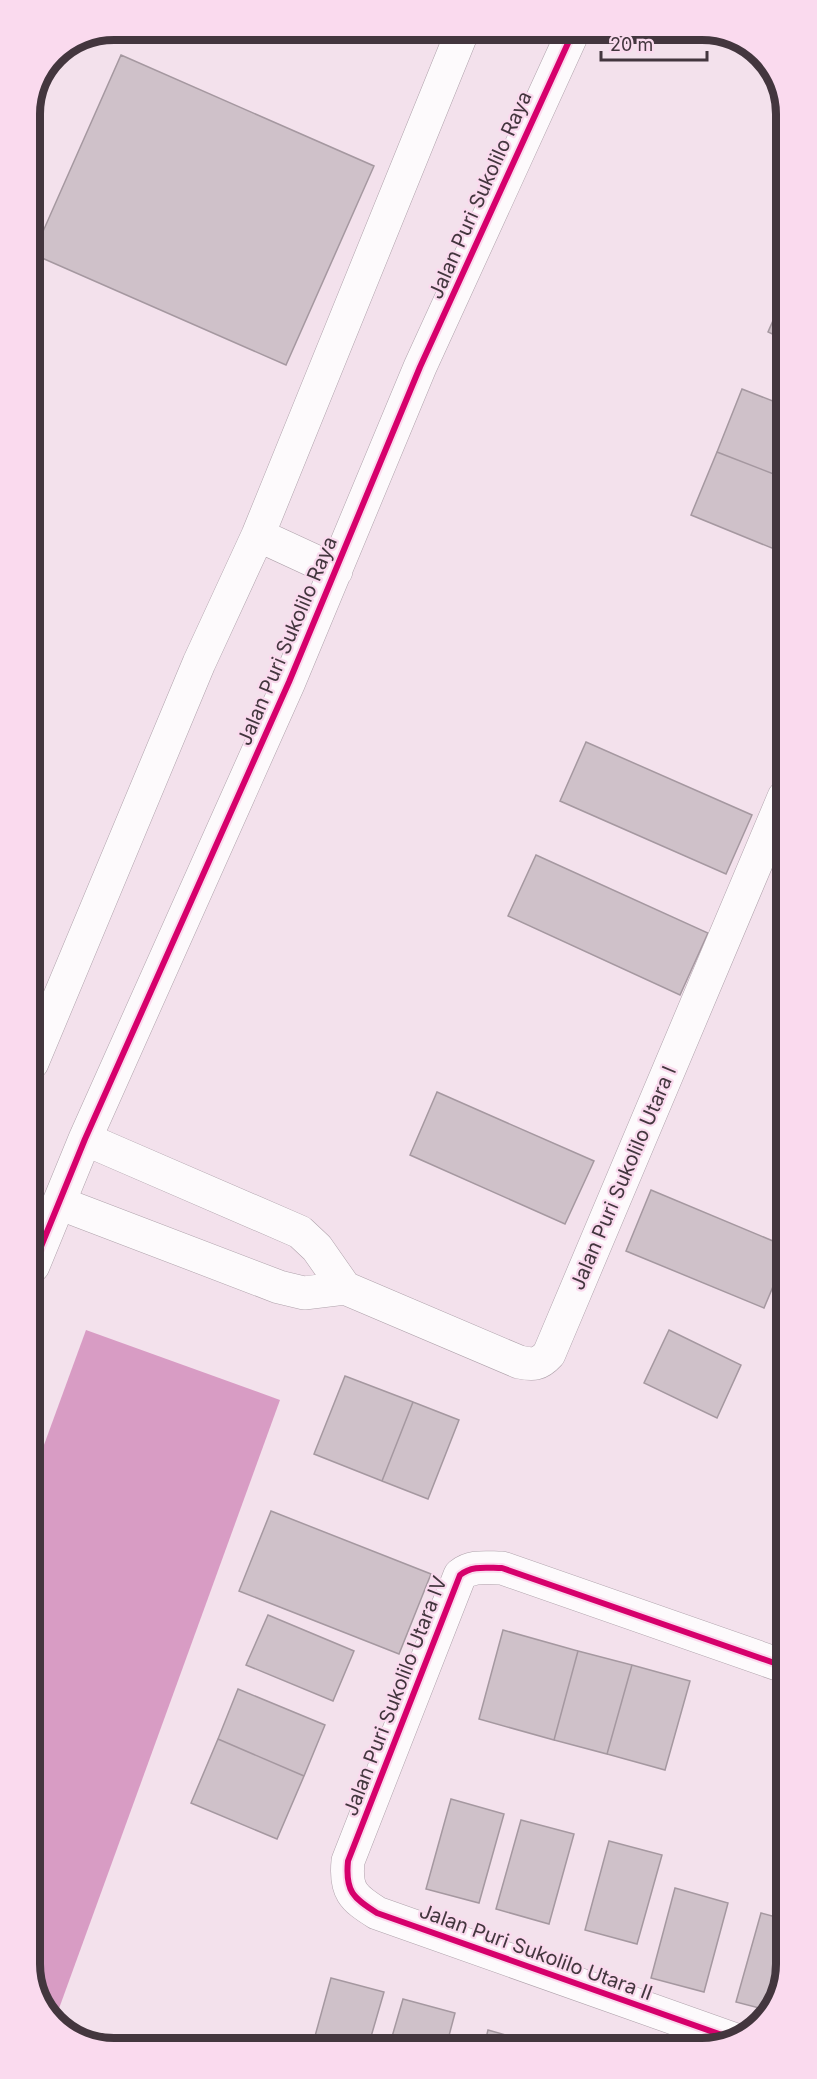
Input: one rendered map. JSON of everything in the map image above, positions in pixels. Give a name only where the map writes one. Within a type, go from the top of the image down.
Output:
[{"type":"street","points":[[40,1043],[199,663],[258,535],[459,41]]},
{"type":"street","name":"Jalan Puri Sukolilo Raya","points":[[40,1248],[85,1139],[284,693],[420,367],[569,41]]},
{"type":"street","points":[[258,535],[336,571]]},
{"type":"street","name":"Jalan Puri Sukolilo Utara I","points":[[345,1288],[519,1362],[537,1364],[544,1360],[549,1354],[776,816]]},
{"type":"street","points":[[59,1203],[279,1287],[304,1293],[345,1288],[317,1248],[300,1232],[85,1139]]},
{"type":"street","name":"Jalan Puri Sukolilo Utara IV","points":[[347,1871],[348,1860],[460,1575],[472,1568],[502,1568],[776,1664]]},
{"type":"street","name":"Jalan Puri Sukolilo Utara II","points":[[347,1871],[352,1895],[377,1913],[724,2036]]},
{"type":"shaded area","points":[[86,1330],[280,1400],[58,2012],[44,1989],[40,1965],[40,1455]]},
{"type":"building","points":[[121,55],[374,166],[286,365],[41,257],[41,236]]},
{"type":"building","points":[[776,314],[776,336],[768,332]]},
{"type":"building","points":[[742,389],[776,402],[776,475],[717,452]]},
{"type":"building","points":[[717,452],[776,475],[776,550],[691,515]]},
{"type":"building","points":[[586,742],[752,815],[726,874],[560,801]]},
{"type":"building","points":[[536,855],[708,933],[680,995],[508,916]]},
{"type":"building","points":[[437,1092],[594,1161],[565,1224],[410,1155]]},
{"type":"building","points":[[651,1190],[776,1242],[776,1279],[764,1308],[626,1251]]},
{"type":"building","points":[[669,1330],[741,1365],[717,1418],[644,1383]]},
{"type":"building","points":[[345,1376],[413,1402],[382,1481],[314,1454]]},
{"type":"building","points":[[413,1402],[459,1420],[428,1499],[382,1481]]},
{"type":"building","points":[[271,1511],[431,1574],[399,1654],[239,1591]]},
{"type":"building","points":[[268,1615],[354,1651],[333,1701],[246,1665]]},
{"type":"building","points":[[503,1630],[578,1651],[554,1740],[479,1719]]},
{"type":"building","points":[[578,1651],[632,1665],[607,1754],[554,1740]]},
{"type":"building","points":[[632,1665],[690,1681],[665,1770],[607,1754]]},
{"type":"building","points":[[238,1689],[325,1725],[304,1776],[218,1739]]},
{"type":"building","points":[[218,1739],[304,1776],[277,1839],[191,1803]]},
{"type":"building","points":[[451,1799],[504,1814],[479,1903],[426,1889]]},
{"type":"building","points":[[521,1820],[574,1834],[549,1924],[496,1909]]},
{"type":"building","points":[[609,1841],[662,1855],[637,1944],[585,1930]]},
{"type":"building","points":[[675,1888],[728,1903],[704,1992],[651,1978]]},
{"type":"building","points":[[761,1913],[776,1917],[776,1975],[773,1989],[762,2009],[736,2002]]},
{"type":"building","points":[[331,1978],[384,1992],[371,2038],[314,2038]]},
{"type":"building","points":[[403,1999],[455,2013],[448,2038],[392,2038]]},
{"type":"building","points":[[488,2030],[516,2038],[486,2038]]},
{"type":"cycle path","points":[[40,1248],[85,1139],[289,682],[420,367],[569,41]]},
{"type":"cycle path","points":[[724,2036],[377,1913],[352,1893],[348,1880],[348,1861],[460,1575],[465,1572],[480,1568],[502,1568],[776,1664]]}]
